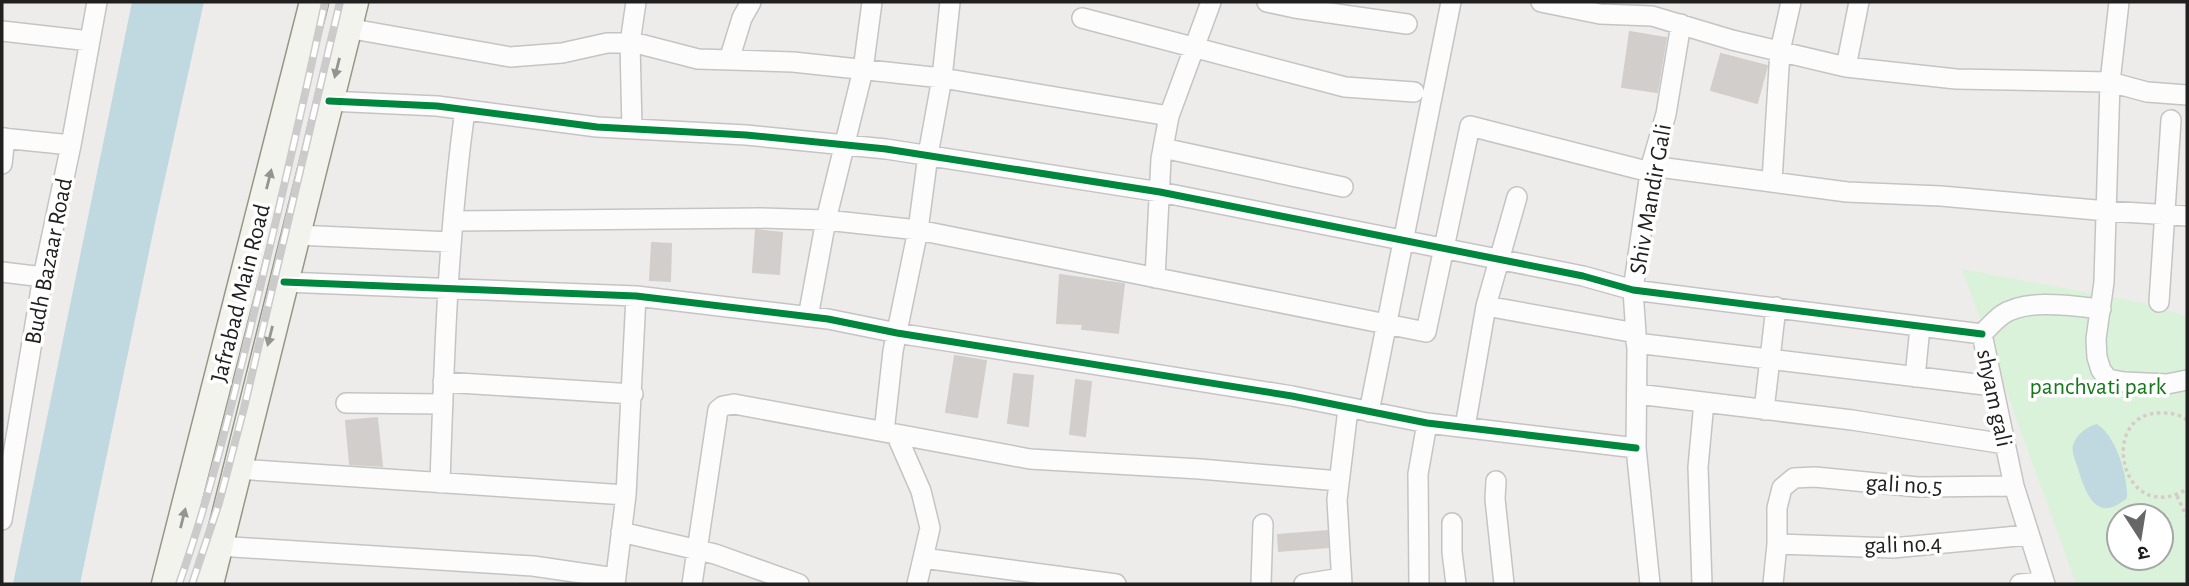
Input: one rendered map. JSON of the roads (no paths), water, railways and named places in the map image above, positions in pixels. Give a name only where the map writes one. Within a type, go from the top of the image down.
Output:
[{"type":"main road","name":"Jafrabad Main Road","points":[[166,584],[314,2]]},
{"type":"main road","name":"Jafrabad Main Road","points":[[209,584],[351,15]]},
{"type":"street","name":"Budh Bazaar Road","points":[[2,520],[43,277],[97,2]]},
{"type":"street","points":[[632,129],[630,43],[636,2]]},
{"type":"street","points":[[729,60],[742,18],[751,2]]},
{"type":"street","points":[[808,317],[826,220],[863,70],[872,2]]},
{"type":"street","points":[[917,584],[930,528],[921,491],[890,433],[897,333],[918,230],[928,155],[943,78],[950,2]]},
{"type":"street","points":[[1155,278],[1163,148],[1169,116],[1211,2]]},
{"type":"street","points":[[1267,2],[1407,24]]},
{"type":"street","points":[[1369,412],[1451,2]]},
{"type":"street","points":[[1541,2],[1652,16],[1846,67],[1956,79],[2110,82],[2147,92],[2187,95]]},
{"type":"street","points":[[1772,181],[1780,51],[1791,2]]},
{"type":"street","points":[[1846,67],[1859,2]]},
{"type":"street","points":[[2119,2],[2110,82],[2107,211],[2096,348],[2101,370],[2108,379],[2167,384],[2187,380]]},
{"type":"street","points":[[351,15],[510,57],[562,53],[607,43],[630,43],[698,59],[793,62],[943,78],[1169,116]]},
{"type":"street","points":[[1082,18],[1345,87],[1415,92]]},
{"type":"street","name":"Shiv Mandir Gali","points":[[1650,584],[1636,448],[1633,290],[1651,169],[1666,114],[1681,24]]},
{"type":"street","points":[[2,30],[90,41]]},
{"type":"street","points":[[329,101],[465,110],[597,127],[746,135],[843,147],[886,149],[1160,192],[1583,276],[1633,290],[1982,334]]},
{"type":"street","points":[[440,483],[447,287],[455,178],[465,110]]},
{"type":"street","points":[[2159,302],[2171,120]]},
{"type":"street","points":[[453,221],[760,218],[826,220],[918,230],[1426,332],[1470,127],[1651,169],[1772,181],[1847,192],[1941,196],[2187,216]]},
{"type":"street","points":[[2,164],[4,138],[71,145]]},
{"type":"street","points":[[1163,148],[1343,187]]},
{"type":"street","points":[[1465,428],[1486,306],[1517,197]]},
{"type":"street","points":[[296,234],[451,242]]},
{"type":"street","points":[[2,272],[43,277]]},
{"type":"street","points":[[284,282],[636,296],[808,317],[1292,397],[1427,423],[1636,448]]},
{"type":"street","points":[[218,546],[533,566],[615,581],[626,495],[636,296]]},
{"type":"street","name":"shyam gali","points":[[2044,583],[2014,486],[1982,334],[2004,314],[2025,307],[2050,304],[2101,309]]},
{"type":"street","points":[[1486,306],[1636,338],[1770,359],[1993,386]]},
{"type":"street","points":[[1764,410],[1776,307]]},
{"type":"street","points":[[1915,377],[1920,327]]},
{"type":"street","points":[[443,382],[633,394]]},
{"type":"street","points":[[1637,394],[1852,420],[2005,444]]},
{"type":"street","points":[[1702,584],[1698,467],[1704,402]]},
{"type":"street","points":[[346,403],[443,404]]},
{"type":"street","points":[[692,584],[718,411],[723,406],[734,404],[1030,459],[1339,481]]},
{"type":"street","points":[[1304,584],[1341,581],[1337,517],[1348,408]]},
{"type":"street","points":[[1419,584],[1418,474],[1427,423]]},
{"type":"street","points":[[237,469],[626,495]]},
{"type":"street","name":"gali no.5","points":[[1777,544],[1777,508],[1782,488],[1794,478],[1815,477],[1918,487],[2014,486]]},
{"type":"street","points":[[1496,481],[1495,499],[1504,584]]},
{"type":"street","points":[[1452,523],[1456,584]]},
{"type":"street","points":[[1261,584],[1263,524]]},
{"type":"street","points":[[621,532],[715,554],[799,584]]},
{"type":"street","name":"gali no.4","points":[[1777,544],[1893,548],[2028,534]]},
{"type":"street","points":[[1773,584],[1777,544]]},
{"type":"street","points":[[923,558],[1116,584]]},
{"type":"street","points":[[2020,584],[2044,583]]},
{"type":"water","points":[[132,2],[204,2],[80,584],[13,584]]},
{"type":"water","points":[[2097,424],[2110,438],[2120,457],[2125,479],[2127,498],[2121,502],[2105,502],[2105,508],[2095,504],[2090,498],[2073,451],[2074,441],[2089,427]]},
{"type":"railway","points":[[179,584],[211,484],[237,381],[291,158],[325,2]]},
{"type":"railway","points":[[192,584],[219,503],[244,408],[340,2]]},
{"type":"park label","name":"panchvati park","points":[[2098,386]]}]
